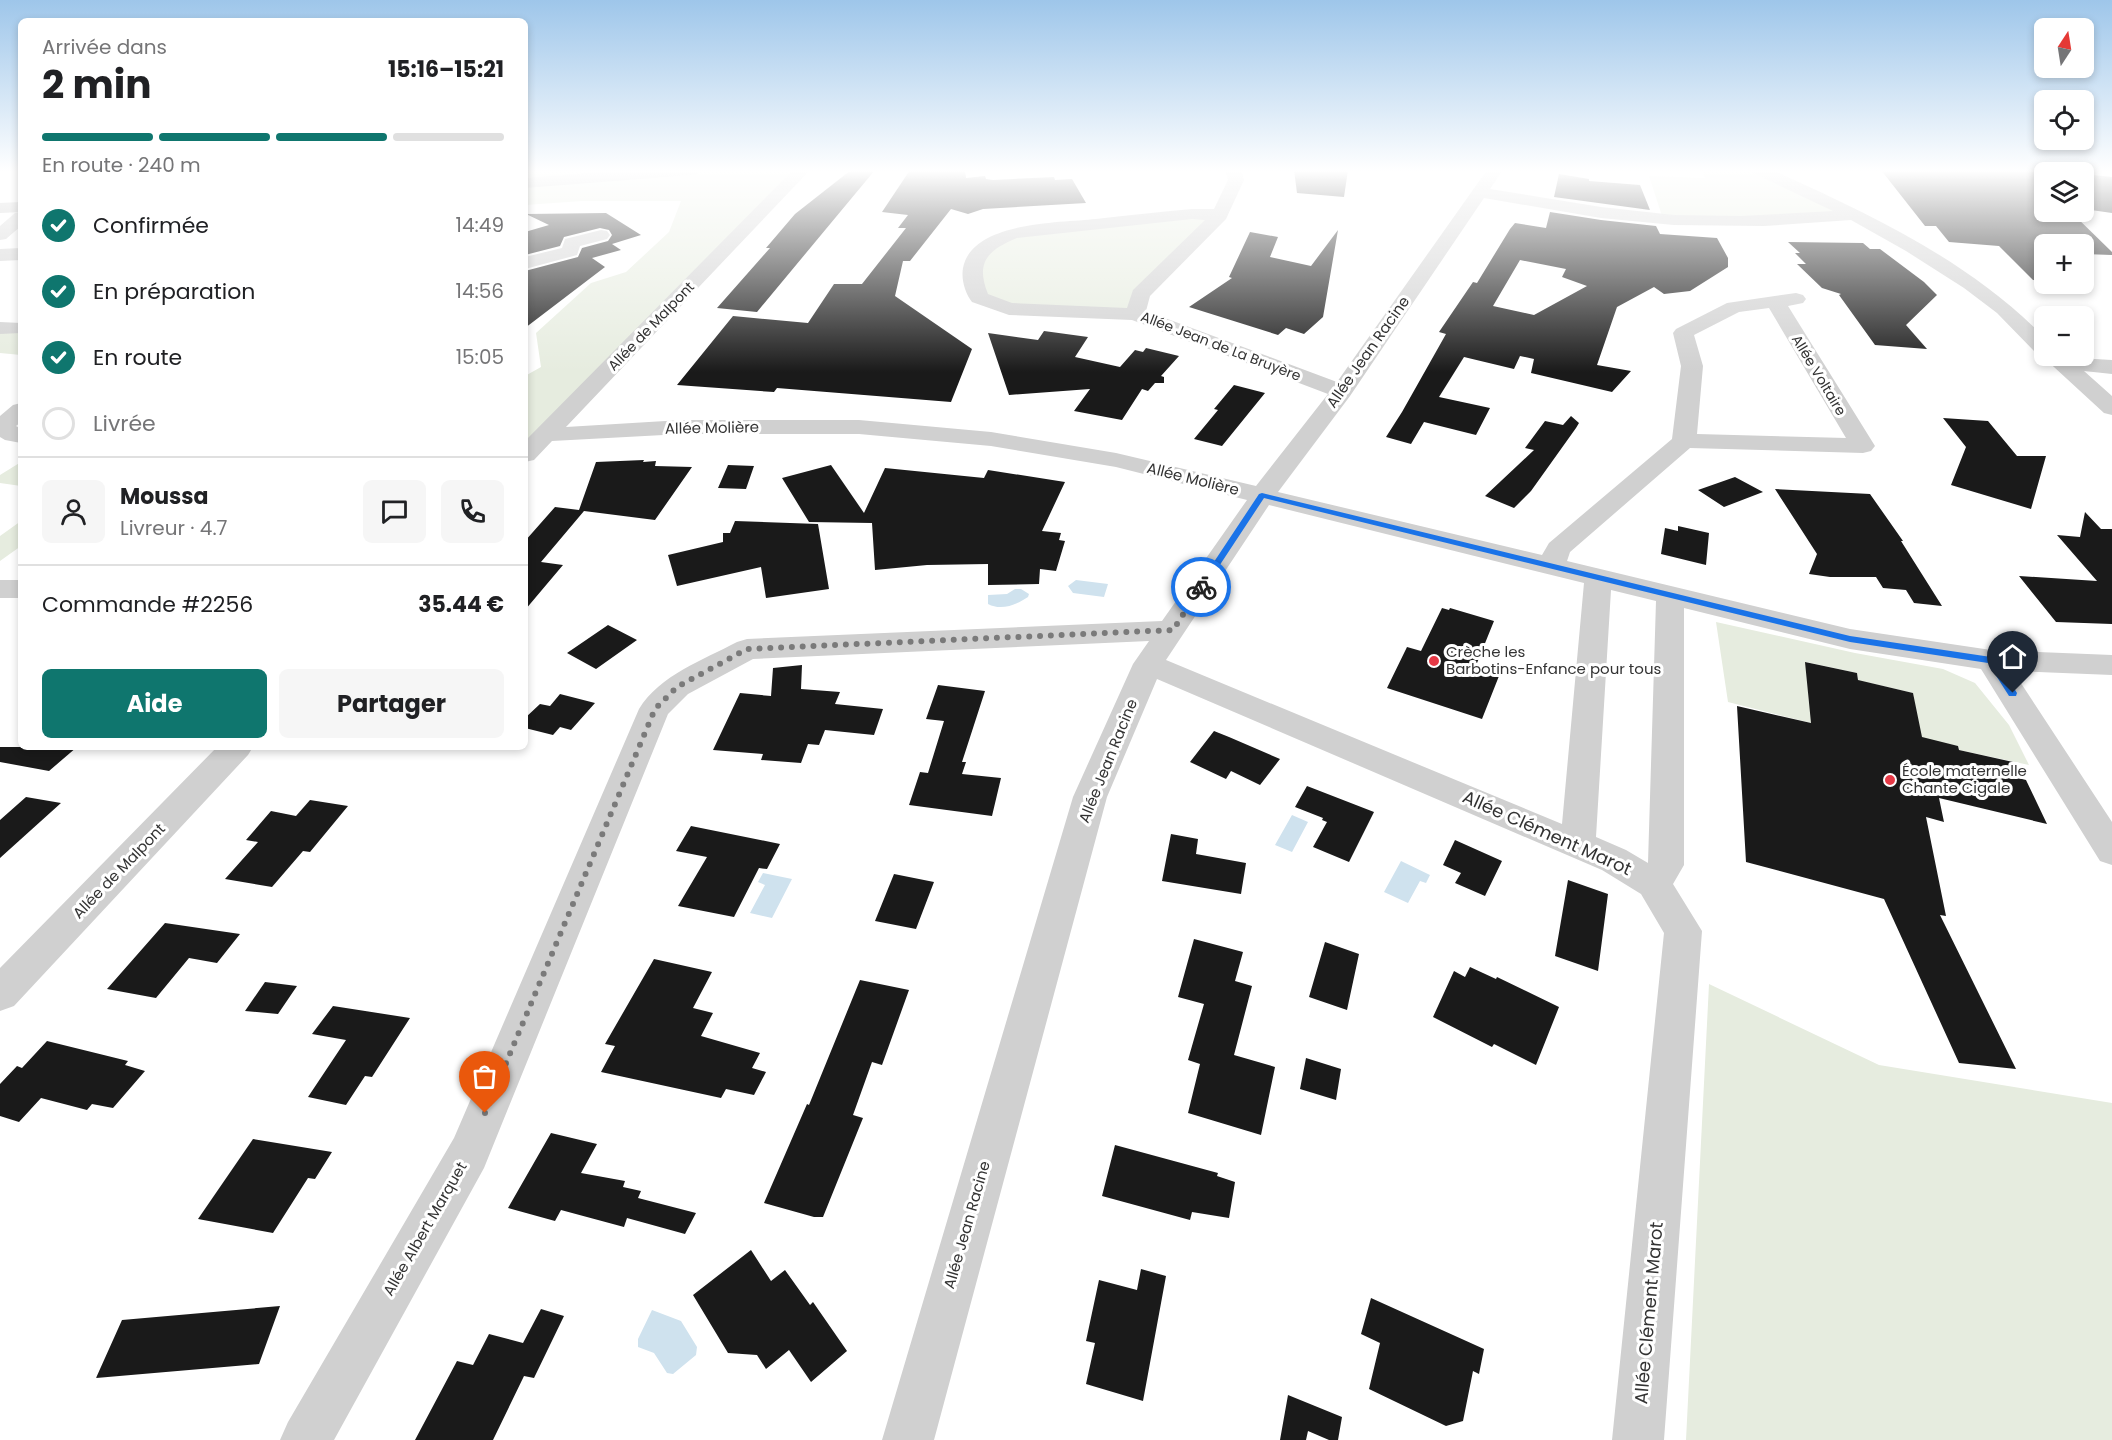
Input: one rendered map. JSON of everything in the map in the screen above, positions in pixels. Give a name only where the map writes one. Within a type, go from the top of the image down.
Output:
[{"type":"street","points":[[528,262],[570,251],[572,243],[593,237]]},
{"type":"street","name":"Allée de Malpont","points":[[528,452],[737,237]]},
{"type":"street","points":[[1004,237],[988,244],[978,252],[971,279],[979,297],[1009,309],[1135,314]]},
{"type":"street","name":"Allée Jean de La Bruyère","points":[[1198,237],[1140,294],[1135,314],[1342,391]]},
{"type":"street","name":"Allée Jean Racine","points":[[908,1440],[1090,797],[1148,664],[1262,496],[1342,391],[1448,237]]},
{"type":"street","points":[[1893,237],[1998,304],[2034,337]]},
{"type":"street","points":[[0,255],[18,254]]},
{"type":"street","name":"Allée Voltaire","points":[[1786,301],[1863,446],[1684,441],[1692,366],[1683,333],[1734,307],[1786,301]]},
{"type":"street","points":[[2094,363],[2112,367]]},
{"type":"street","points":[[2065,366],[2112,408]]},
{"type":"street","points":[[18,414],[2,427],[13,435],[18,436]]},
{"type":"street","name":"Allée Molière","points":[[547,433],[682,427],[859,427],[991,439],[1116,460],[1850,639],[1991,660],[2112,665]]},
{"type":"street","points":[[1552,566],[1558,549],[1684,441]]},
{"type":"street","points":[[1578,844],[1598,578]]},
{"type":"street","points":[[0,589],[18,589]]},
{"type":"street","points":[[1654,884],[1666,865],[1670,595]]},
{"type":"street","name":"Allée Albert Marquet","points":[[306,1440],[469,1153],[655,709],[677,687],[747,649],[1173,630]]},
{"type":"street","points":[[1991,660],[2112,851]]},
{"type":"street","name":"Allée Clément Marot","points":[[1148,664],[1578,844],[1614,860],[1654,884],[1683,931],[1638,1440]]},
{"type":"street","name":"Allée de Malpont","points":[[0,994],[234,750]]},
{"type":"shaded area","points":[[663,237],[737,237],[528,452],[528,374],[541,367],[536,333],[591,283],[626,272]]},
{"type":"shaded area","points":[[1006,237],[1198,237],[1140,294],[1135,314],[1009,309],[979,298],[978,252]]},
{"type":"shaded area","points":[[0,332],[18,333],[18,355],[0,353]]},
{"type":"shaded area","points":[[18,464],[18,486],[0,483],[0,475]]},
{"type":"shaded area","points":[[18,523],[18,548],[0,561],[0,536]]},
{"type":"shaded area","points":[[1716,622],[1855,653],[1943,669],[1975,683],[2009,725],[2029,765],[1959,750],[1958,746],[1920,738],[1913,693],[1870,683],[1859,684],[1857,673],[1806,662],[1809,703],[1815,704],[1811,723],[1728,702]]},
{"type":"shaded area","points":[[1709,984],[1879,1065],[2112,1103],[2112,1440],[1686,1440]]},
{"type":"water","points":[[1076,580],[1108,584],[1104,597],[1073,593],[1068,586]]},
{"type":"water","points":[[1015,589],[1021,589],[1029,594],[1028,597],[1008,606],[998,607],[988,604],[988,595],[1007,594]]},
{"type":"water","points":[[1292,815],[1308,822],[1292,852],[1275,845]]},
{"type":"water","points":[[1401,861],[1430,875],[1426,883],[1420,881],[1408,903],[1384,892]]},
{"type":"water","points":[[763,873],[792,879],[772,918],[750,913],[765,885],[758,882]]},
{"type":"water","points":[[652,1310],[681,1321],[697,1347],[696,1355],[673,1374],[667,1373],[654,1353],[638,1347],[638,1339]]},
{"type":"building","points":[[528,237],[564,237],[560,246],[528,254]]},
{"type":"building","points":[[611,237],[634,237],[612,244],[621,250],[592,258],[605,267],[528,326],[528,270],[578,257],[582,248],[608,241]]},
{"type":"building","points":[[775,237],[819,237],[757,312],[717,308],[770,248],[766,248]]},
{"type":"building","points":[[899,237],[929,237],[910,261],[903,261],[895,296],[972,349],[951,402],[777,388],[774,392],[677,385],[733,316],[808,323],[834,284],[862,284]]},
{"type":"building","points":[[1248,237],[1278,237],[1270,257],[1311,266],[1333,237],[1337,237],[1323,317],[1304,334],[1286,328],[1278,335],[1189,307],[1232,278],[1229,277]]},
{"type":"building","points":[[1505,237],[1717,238],[1728,258],[1728,267],[1690,291],[1664,294],[1654,287],[1617,307],[1597,365],[1631,371],[1612,392],[1531,373],[1534,359],[1520,356],[1514,369],[1464,357],[1439,397],[1490,408],[1476,435],[1424,422],[1411,444],[1386,437],[1446,334],[1439,332],[1473,282],[1477,283]],"holes":[[[1520,260],[1566,269],[1562,277],[1587,286],[1534,315],[1493,306]]]},
{"type":"building","points":[[1945,237],[2034,237],[2034,280],[1999,246],[1949,242]]},
{"type":"building","points":[[2094,237],[2112,252],[2112,255],[2094,254]]},
{"type":"building","points":[[1788,242],[1863,243],[1870,249],[1880,249],[1924,282],[1937,295],[1906,325],[1927,349],[1875,345],[1839,295],[1841,294],[1822,288],[1797,264],[1806,264],[1795,253],[1800,253]]},
{"type":"building","points":[[1044,331],[1088,337],[1075,357],[1120,367],[1135,350],[1143,352],[1146,348],[1179,356],[1161,376],[1164,377],[1164,383],[1155,383],[1148,391],[1142,389],[1122,420],[1074,411],[1090,389],[1009,395],[988,333],[1038,340]]},
{"type":"building","points":[[1234,385],[1265,393],[1222,446],[1194,439],[1218,410],[1214,409]]},
{"type":"building","points":[[1571,416],[1579,423],[1576,428],[1531,491],[1514,508],[1485,496],[1534,450],[1525,448],[1545,421],[1563,425]]},
{"type":"building","points":[[1943,418],[1988,421],[2017,456],[2046,456],[2031,509],[1951,485],[1966,447]]},
{"type":"building","points":[[644,460],[643,462],[656,461],[655,466],[692,467],[655,520],[584,511],[541,562],[563,565],[528,606],[528,538],[555,507],[579,510],[596,462]]},
{"type":"building","points":[[728,465],[754,466],[746,489],[718,488]]},
{"type":"building","points":[[831,465],[864,513],[885,468],[984,478],[988,470],[1065,482],[1042,531],[1061,533],[1059,540],[1065,541],[1056,571],[1040,569],[1039,584],[988,585],[988,564],[927,565],[875,570],[872,523],[809,522],[782,478]]},
{"type":"building","points":[[1735,477],[1763,492],[1724,507],[1698,490]]},
{"type":"building","points":[[1775,489],[1870,494],[1903,541],[1901,541],[1942,606],[1914,603],[1906,590],[1883,588],[1876,577],[1830,577],[1809,574],[1817,554]]},
{"type":"building","points":[[2085,512],[2101,529],[2112,529],[2112,624],[2056,622],[2019,576],[2097,581],[2057,535],[2080,537]]},
{"type":"building","points":[[735,521],[818,524],[829,589],[766,598],[761,567],[677,586],[668,555],[723,542],[723,533],[730,533]]},
{"type":"building","points":[[1678,526],[1709,533],[1706,565],[1661,554],[1665,528],[1678,531]]},
{"type":"building","name":"Crèche les Barbotins-Enfance pour tous","points":[[1442,608],[1449,610],[1450,608],[1494,621],[1475,668],[1499,676],[1482,719],[1387,688],[1407,647],[1421,651]]},
{"type":"building","points":[[608,625],[637,640],[596,669],[567,653]]},
{"type":"building","points":[[1805,662],[1857,673],[1858,680],[1913,693],[1922,737],[1958,746],[1959,750],[2013,762],[2018,778],[2026,780],[2047,824],[1939,798],[1944,822],[1926,817],[1946,916],[1940,915],[2016,1069],[1959,1063],[1884,899],[1746,862],[1737,706],[1811,723]]},
{"type":"building","points":[[802,665],[801,689],[840,692],[835,704],[883,709],[874,735],[825,730],[819,745],[808,744],[801,763],[761,760],[763,754],[713,750],[740,693],[771,696],[773,668]]},
{"type":"building","points":[[938,685],[985,691],[962,762],[966,762],[962,774],[1001,778],[992,816],[909,805],[920,772],[928,773],[944,721],[926,719]]},
{"type":"building","points":[[560,694],[595,703],[571,730],[560,727],[553,735],[528,729],[528,715],[540,704],[550,706]]},
{"type":"building","points":[[1214,731],[1280,759],[1260,785],[1231,771],[1226,779],[1190,762]]},
{"type":"building","points":[[0,747],[18,747],[18,750],[74,750],[49,771],[0,762]]},
{"type":"building","points":[[1307,786],[1374,812],[1349,862],[1313,847],[1327,822],[1322,820],[1323,818],[1295,807]]},
{"type":"building","points":[[26,797],[61,803],[0,858],[0,820]]},
{"type":"building","points":[[310,800],[348,806],[310,852],[303,851],[272,887],[225,879],[258,842],[246,840],[271,811],[296,816]]},
{"type":"building","points":[[691,826],[780,844],[767,869],[759,868],[734,917],[678,906],[707,857],[676,851]]},
{"type":"building","points":[[1171,834],[1198,839],[1196,854],[1246,863],[1241,894],[1162,881]]},
{"type":"building","points":[[1455,840],[1502,861],[1485,896],[1455,883],[1461,873],[1443,865]]},
{"type":"building","points":[[894,874],[934,882],[916,929],[875,921]]},
{"type":"building","points":[[1568,880],[1608,894],[1598,971],[1555,956]]},
{"type":"building","points":[[165,923],[240,934],[217,963],[189,958],[156,998],[107,989]]},
{"type":"building","points":[[1194,939],[1243,952],[1235,981],[1252,986],[1234,1055],[1275,1067],[1261,1135],[1188,1113],[1200,1064],[1188,1060],[1204,1004],[1178,997]]},
{"type":"building","points":[[1325,942],[1359,954],[1347,1010],[1309,997]]},
{"type":"building","points":[[654,959],[712,972],[693,1008],[713,1013],[701,1036],[760,1053],[752,1068],[766,1072],[754,1095],[726,1089],[721,1098],[601,1072],[615,1046],[605,1044]]},
{"type":"building","points":[[1470,967],[1496,979],[1497,977],[1559,1007],[1536,1065],[1494,1044],[1492,1047],[1433,1017],[1454,971],[1465,977]]},
{"type":"building","points":[[860,980],[909,990],[882,1065],[872,1062],[853,1115],[863,1118],[823,1217],[814,1217],[764,1203],[807,1104],[809,1105]]},
{"type":"building","points":[[265,982],[297,986],[278,1014],[245,1011]]},
{"type":"building","points":[[333,1006],[410,1018],[372,1077],[365,1076],[346,1105],[308,1097],[346,1040],[312,1034]]},
{"type":"building","points":[[47,1041],[128,1061],[125,1065],[145,1071],[113,1108],[92,1104],[87,1110],[41,1098],[19,1122],[0,1116],[0,1084],[17,1066],[22,1068]]},
{"type":"building","points":[[1306,1058],[1341,1069],[1336,1100],[1300,1089]]},
{"type":"building","points":[[551,1133],[597,1144],[581,1173],[625,1181],[623,1187],[641,1191],[638,1198],[696,1213],[685,1234],[627,1218],[624,1227],[561,1210],[555,1221],[508,1208]]},
{"type":"building","points":[[253,1139],[332,1152],[315,1179],[308,1178],[273,1233],[198,1219]]},
{"type":"building","points":[[1115,1145],[1218,1173],[1217,1176],[1235,1182],[1229,1218],[1192,1212],[1190,1220],[1102,1196]]},
{"type":"building","points":[[751,1250],[771,1281],[785,1270],[810,1305],[813,1302],[847,1351],[811,1382],[789,1350],[766,1369],[757,1355],[728,1353],[693,1295]]},
{"type":"building","points":[[1141,1269],[1166,1276],[1143,1401],[1086,1384],[1095,1343],[1086,1341],[1099,1280],[1137,1290]]},
{"type":"building","points":[[1371,1298],[1484,1349],[1479,1374],[1473,1371],[1463,1421],[1446,1426],[1369,1389],[1380,1343],[1361,1334]]},
{"type":"building","points":[[280,1306],[259,1364],[96,1378],[122,1320]]},
{"type":"building","points":[[541,1309],[564,1316],[534,1378],[524,1376],[493,1440],[415,1440],[457,1361],[473,1365],[489,1334],[523,1343]]},
{"type":"building","points":[[1288,1395],[1342,1417],[1338,1440],[1329,1440],[1308,1431],[1306,1440],[1280,1440]]},
{"type":"way so far","points":[[485,1113],[655,709],[677,687],[747,649],[1173,630],[1201,587]]},
{"type":"place","name":"Crèche les Barbotins-Enfance pour tous","points":[[1434,661]]},
{"type":"place","name":"École maternelle Chante Cigale","points":[[1890,780]]},
{"type":"route","points":[[1201,587],[1262,496],[1850,639],[1991,660],[2013,693]]}]
